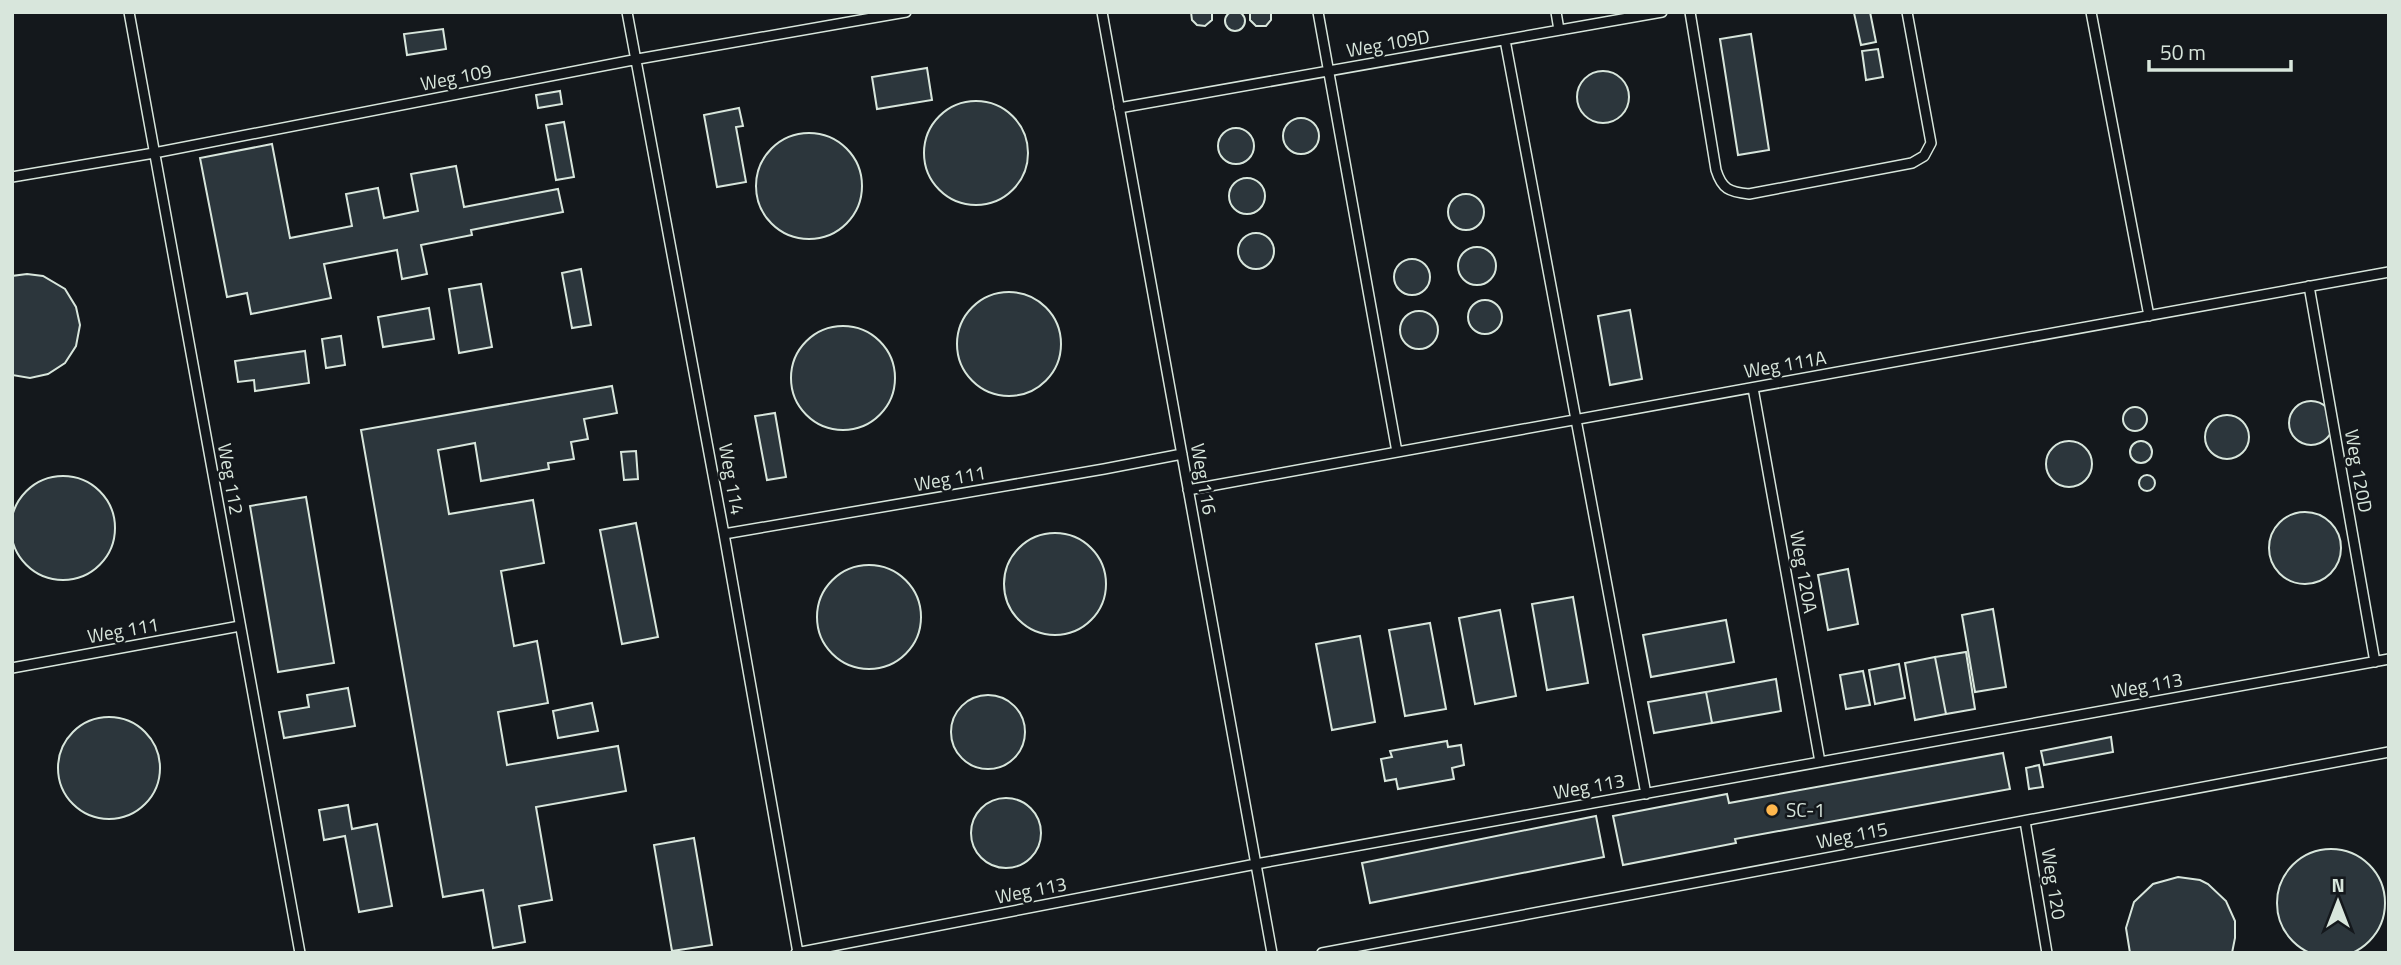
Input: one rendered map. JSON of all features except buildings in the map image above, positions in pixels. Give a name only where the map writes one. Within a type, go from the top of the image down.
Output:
[{"type":"lane","name":"Weg 112","points":[[129,12],[300,953]]},
{"type":"lane","name":"Weg 114","points":[[627,12],[638,59],[798,953]]},
{"type":"lane","name":"Weg 109","points":[[12,177],[154,153],[638,59],[906,12]]},
{"type":"lane","name":"Weg 116","points":[[1102,12],[1272,953]]},
{"type":"lane","points":[[1318,12],[1397,452]]},
{"type":"lane","points":[[1556,12],[1559,30]]},
{"type":"lane","name":"Weg 109D","points":[[1119,108],[1662,12]]},
{"type":"lane","points":[[1690,12],[1720,183],[1733,192],[1749,194],[1912,163],[1924,156],[1931,143],[1907,12]]},
{"type":"lane","points":[[2091,12],[2149,316]]},
{"type":"lane","points":[[1505,40],[1646,794]]},
{"type":"lane","name":"Weg 111A","points":[[1188,490],[2389,272]]},
{"type":"lane","name":"Weg 120D","points":[[2309,286],[2375,662]]},
{"type":"lane","name":"Weg 120A","points":[[1753,387],[1820,762]]},
{"type":"lane","name":"Weg 111","points":[[724,534],[1182,454]]},
{"type":"lane","name":"Weg 111","points":[[12,668],[240,626]]},
{"type":"lane","name":"Weg 113","points":[[798,953],[1256,864],[2389,659]]},
{"type":"lane","name":"Weg 115","points":[[1322,953],[2389,752]]},
{"type":"lane","name":"Weg 120","points":[[2025,821],[2047,953]]},
{"type":"place","name":"SC-1","points":[[1772,810]]}]
